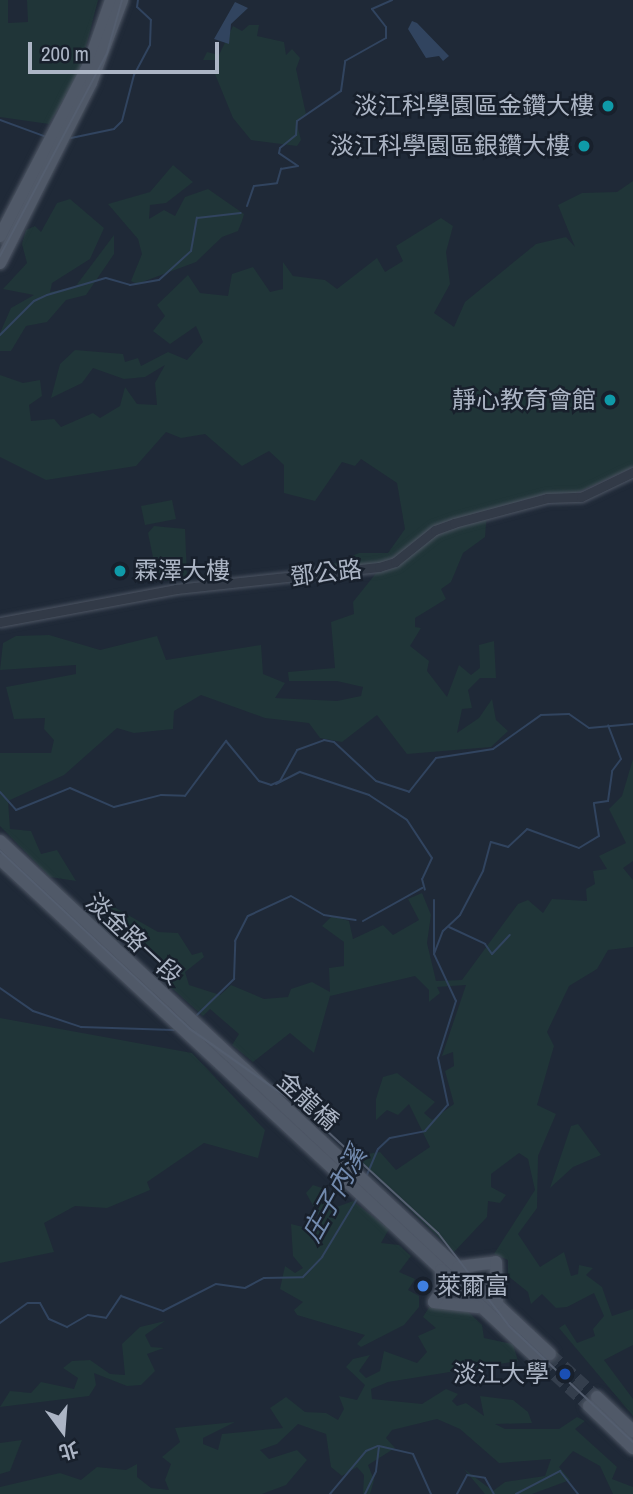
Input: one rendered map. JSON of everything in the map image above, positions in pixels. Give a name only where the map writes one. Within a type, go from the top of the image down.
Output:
[{"type":"main road","points":[[64,124],[100,38],[111,0]]},
{"type":"main road","points":[[0,263],[51,150],[108,45],[122,0]]},
{"type":"main road","points":[[0,236],[51,150]]},
{"type":"main road","name":"淡金路一段","points":[[0,841],[236,1071]]},
{"type":"main road","name":"淡金路一段","points":[[0,859],[236,1071]]},
{"type":"main road","name":"金龍橋","points":[[236,1071],[437,1255]]},
{"type":"main road","points":[[437,1255],[458,1267],[497,1303],[546,1358],[482,1308],[442,1270]]},
{"type":"main road","points":[[437,1255],[442,1270],[442,1290],[434,1302],[482,1308]]},
{"type":"main road","points":[[458,1267],[496,1262],[497,1303]]},
{"type":"main road","points":[[633,1431],[593,1402],[633,1448]]},
{"type":"street","name":"鄧公路","points":[[0,622],[176,589],[379,566],[395,562],[444,526],[547,498],[581,497],[633,472]]},
{"type":"green space","points":[[0,0],[8,0],[8,23],[28,22],[27,0],[98,0],[79,74],[49,124],[0,117]]},
{"type":"green space","points":[[249,25],[259,25],[257,36],[284,42],[286,55],[292,49],[300,58],[296,69],[306,114],[296,121],[301,140],[297,146],[251,140],[233,118],[215,74],[217,60],[203,60],[207,52],[219,55],[233,26],[242,31]]},
{"type":"green space","points":[[173,165],[193,182],[166,203],[150,205],[149,219],[164,210],[175,216],[185,197],[208,189],[244,214],[242,221],[238,231],[222,237],[196,262],[137,284],[131,281],[142,254],[138,239],[108,204],[150,192]]},
{"type":"green space","points":[[633,181],[633,467],[574,494],[545,494],[487,511],[485,537],[463,553],[451,582],[441,589],[446,599],[415,618],[415,627],[421,628],[410,646],[429,661],[427,671],[447,697],[459,665],[471,675],[480,668],[479,645],[494,641],[496,678],[480,678],[468,690],[472,708],[462,709],[457,733],[479,718],[492,699],[496,720],[508,731],[491,747],[407,754],[377,715],[342,742],[320,738],[309,723],[265,718],[201,695],[174,711],[173,729],[134,733],[117,728],[64,775],[8,801],[10,829],[31,831],[41,854],[57,850],[76,881],[50,877],[0,826],[0,753],[51,753],[54,740],[44,729],[45,718],[14,719],[6,687],[76,674],[76,665],[0,670],[3,643],[16,636],[49,635],[100,650],[157,636],[166,660],[261,645],[263,674],[285,683],[275,698],[337,701],[361,696],[363,687],[337,681],[289,681],[288,672],[335,668],[331,622],[354,614],[353,602],[377,572],[376,563],[309,574],[359,553],[388,553],[405,529],[397,483],[361,459],[355,466],[342,462],[315,501],[284,493],[284,465],[269,451],[242,466],[205,434],[181,438],[166,432],[136,466],[46,480],[0,457],[0,375],[23,383],[40,380],[42,396],[29,405],[31,421],[54,419],[61,427],[93,413],[100,418],[120,406],[125,387],[137,404],[157,405],[155,383],[165,365],[145,377],[124,379],[93,368],[82,383],[51,398],[60,364],[75,350],[123,354],[125,362],[138,358],[141,366],[168,352],[187,360],[203,342],[196,326],[170,344],[153,331],[165,316],[157,305],[188,275],[200,293],[228,296],[232,274],[253,267],[270,292],[283,289],[283,262],[293,276],[325,280],[337,289],[377,258],[385,272],[403,261],[396,246],[441,218],[453,226],[446,252],[450,284],[434,313],[454,327],[465,302],[536,244],[566,237],[575,247],[558,205],[582,193],[617,192]]},
{"type":"green space","points":[[70,199],[104,228],[90,259],[52,283],[50,292],[75,287],[114,235],[114,254],[86,295],[66,300],[47,322],[26,326],[11,351],[0,351],[0,333],[11,308],[34,295],[3,289],[27,263],[22,244],[26,230],[35,226],[41,232],[57,203]]},
{"type":"green space","points":[[172,500],[176,519],[145,525],[141,506]]},
{"type":"green space","points":[[154,526],[185,529],[187,577],[158,582],[148,533]]},
{"type":"green space","points":[[633,759],[633,861],[623,868],[633,880],[633,947],[608,950],[597,969],[569,986],[547,1032],[554,1046],[537,1105],[556,1114],[538,1156],[537,1208],[518,1234],[540,1267],[564,1252],[571,1276],[578,1274],[579,1265],[593,1268],[586,1275],[602,1287],[612,1316],[633,1309],[633,1345],[604,1360],[633,1399],[633,1416],[559,1328],[565,1324],[577,1343],[595,1336],[593,1329],[604,1316],[594,1293],[567,1307],[556,1308],[542,1294],[531,1304],[528,1292],[508,1276],[508,1260],[494,1254],[535,1190],[528,1159],[519,1153],[491,1174],[491,1187],[506,1195],[500,1203],[488,1201],[487,1217],[454,1252],[354,1156],[380,1152],[396,1170],[430,1147],[409,1104],[398,1115],[387,1110],[376,1120],[376,1099],[383,1077],[397,1073],[435,1102],[424,1113],[432,1120],[454,1104],[445,1071],[454,1066],[453,1052],[442,1056],[466,985],[437,987],[440,993],[429,1002],[429,990],[415,976],[330,996],[314,1053],[290,1033],[253,1062],[232,1045],[239,1034],[210,1009],[203,1016],[155,973],[162,959],[91,894],[158,932],[178,933],[192,955],[202,952],[204,957],[185,972],[189,985],[220,995],[231,985],[264,999],[288,997],[291,989],[312,982],[330,992],[329,968],[344,966],[344,942],[322,926],[332,916],[349,921],[353,939],[383,925],[393,935],[419,920],[408,899],[422,893],[431,915],[427,943],[436,981],[462,980],[518,904],[528,900],[543,913],[552,899],[587,901],[586,889],[595,884],[593,871],[607,869],[599,856],[626,843],[609,809],[622,796]]},
{"type":"green space","points":[[0,1018],[192,1053],[265,1130],[258,1158],[204,1143],[147,1182],[150,1190],[107,1208],[75,1206],[44,1223],[54,1252],[0,1263]]},
{"type":"green space","points":[[578,1124],[601,1155],[573,1167],[550,1188],[571,1126]]},
{"type":"green space","points":[[313,1185],[325,1189],[334,1208],[353,1201],[389,1229],[381,1243],[399,1245],[411,1256],[399,1272],[415,1279],[408,1290],[419,1296],[419,1307],[404,1325],[361,1347],[357,1344],[365,1335],[297,1315],[294,1310],[303,1302],[280,1289],[285,1266],[295,1273],[303,1268],[293,1256],[291,1224],[311,1229],[320,1218],[306,1193]]},
{"type":"green space","points":[[460,1304],[482,1325],[484,1338],[513,1344],[518,1361],[388,1382],[371,1389],[372,1399],[422,1404],[446,1389],[458,1394],[452,1401],[457,1406],[466,1403],[484,1416],[480,1396],[513,1400],[528,1412],[532,1423],[495,1424],[505,1429],[559,1429],[577,1417],[585,1421],[575,1429],[617,1467],[612,1479],[633,1487],[633,1494],[613,1494],[600,1466],[573,1451],[559,1467],[570,1480],[532,1494],[485,1494],[464,1469],[493,1491],[505,1482],[545,1476],[551,1459],[499,1463],[460,1429],[437,1419],[392,1430],[386,1438],[395,1448],[368,1465],[374,1480],[370,1494],[363,1494],[364,1475],[357,1467],[342,1476],[331,1467],[326,1434],[298,1424],[277,1444],[260,1450],[269,1459],[297,1450],[307,1460],[286,1485],[262,1494],[0,1494],[0,1487],[60,1473],[81,1480],[97,1467],[126,1470],[137,1464],[137,1477],[151,1488],[169,1490],[165,1480],[171,1464],[162,1457],[180,1442],[175,1428],[235,1422],[203,1438],[203,1444],[218,1450],[222,1434],[283,1428],[270,1408],[286,1397],[305,1412],[326,1413],[338,1420],[344,1409],[339,1396],[357,1400],[365,1385],[346,1367],[353,1359],[370,1355],[359,1371],[366,1378],[380,1371],[384,1351],[417,1363],[427,1352],[418,1336],[436,1328],[423,1317],[430,1306]]},
{"type":"green space","points":[[165,1321],[145,1335],[151,1347],[164,1348],[147,1354],[155,1371],[141,1385],[127,1386],[94,1373],[96,1385],[89,1396],[0,1407],[10,1391],[31,1393],[41,1382],[74,1389],[78,1378],[63,1368],[72,1361],[90,1360],[110,1374],[125,1375],[122,1344],[140,1327]]},
{"type":"green space","points":[[22,1440],[10,1471],[0,1474],[0,1443]]},
{"type":"water","points":[[235,2],[248,8],[231,24],[229,44],[214,39]]},
{"type":"water","points":[[412,21],[449,56],[443,61],[439,56],[426,58],[408,29]]},
{"type":"waterway","points":[[71,138],[114,129],[122,121],[134,75],[150,45],[151,20],[137,7],[138,0]]},
{"type":"waterway","points":[[247,206],[254,186],[277,183],[281,169],[298,166],[279,153],[280,148],[296,135],[297,121],[341,91],[345,61],[386,38],[386,27],[372,9],[392,0]]},
{"type":"waterway","points":[[0,120],[44,136]]},
{"type":"waterway","points":[[0,335],[34,301],[47,295],[106,278],[130,285],[159,280],[191,251],[197,218],[241,213]]},
{"type":"waterway","name":"庄子內溪","points":[[0,792],[16,810],[70,788],[114,807],[161,795],[185,796],[226,741],[259,781],[271,785],[280,781],[297,750],[324,740],[334,742],[376,781],[409,792],[436,758],[493,749],[541,715],[569,714],[589,728],[633,724]]},
{"type":"waterway","name":"庄子內溪","points":[[366,1177],[378,1149],[390,1138],[425,1131],[448,1105],[438,1058],[456,1001],[434,954],[443,931],[460,915],[483,871],[491,842],[508,847],[527,829],[579,848],[599,836],[594,803],[608,801],[612,771],[621,759],[608,725]]},
{"type":"waterway","points":[[276,784],[300,772],[369,795],[407,820],[432,858],[422,879],[425,890]]},
{"type":"waterway","points":[[363,921],[422,888]]},
{"type":"waterway","points":[[197,1015],[234,979],[235,941],[248,916],[291,896],[324,915],[356,920]]},
{"type":"waterway","points":[[434,900],[434,954]]},
{"type":"waterway","points":[[449,927],[485,944],[492,954],[510,935]]},
{"type":"waterway","points":[[0,988],[33,1011],[81,1027],[174,1030]]},
{"type":"waterway","name":"庄子內溪","points":[[0,1323],[28,1303],[40,1303],[49,1319],[67,1327],[88,1315],[106,1318],[121,1296],[163,1311],[216,1284],[245,1288],[264,1278],[303,1277],[322,1257],[357,1199]]},
{"type":"waterway","points":[[330,1494],[366,1451],[378,1446]]},
{"type":"waterway","points":[[365,1494],[376,1471],[379,1446],[413,1454],[431,1494]]},
{"type":"waterway","points":[[516,1494],[560,1471],[578,1494]]},
{"type":"waterway","points":[[457,1494],[467,1475],[485,1478],[494,1494]]},
{"type":"tunnel","points":[[550,1354],[597,1397]]},
{"type":"tunnel","points":[[542,1363],[589,1406]]},
{"type":"tram line","points":[[0,256],[107,53],[122,0]]},
{"type":"tram line","points":[[0,851],[190,1029],[302,1108],[438,1233],[509,1326],[633,1442]]},
{"type":"place","name":"淡江科學園區金鑽大樓","points":[[608,106]]},
{"type":"place","name":"淡江科學園區銀鑽大樓","points":[[584,146]]},
{"type":"place","name":"靜心教育會館","points":[[610,400]]},
{"type":"place","name":"霖澤大樓","points":[[120,571]]},
{"type":"place","name":"萊爾富","points":[[423,1286]]},
{"type":"place","name":"淡江大學","points":[[565,1374]]}]
